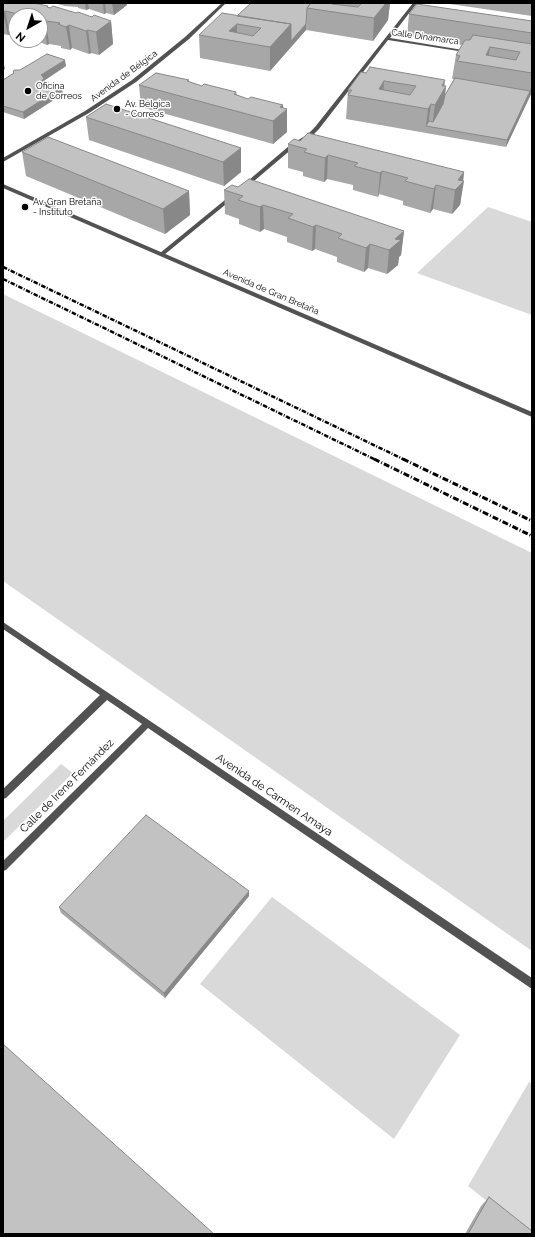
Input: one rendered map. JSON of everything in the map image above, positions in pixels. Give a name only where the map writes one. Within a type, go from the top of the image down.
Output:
[{"type":"street","name":"Avenida de Bélgica","points":[[3,160],[87,112],[134,81],[174,49],[224,3]]},
{"type":"street","points":[[387,39],[415,3]]},
{"type":"street","name":"Calle Dinamarca","points":[[242,188],[292,147],[310,136],[387,39],[471,52]]},
{"type":"street","name":"Avenida de Gran Bretaña","points":[[3,186],[532,415]]},
{"type":"street","points":[[162,254],[236,193]]},
{"type":"street","name":"Avenida de Carmen Amaya","points":[[3,625],[532,984]]},
{"type":"street","points":[[3,795],[106,695]]},
{"type":"street","name":"Calle de Irene Fernández","points":[[3,867],[148,723]]},
{"type":"shaded area","points":[[488,207],[532,222],[532,315],[417,273]]},
{"type":"shaded area","points":[[3,294],[532,553],[532,951],[3,581]]},
{"type":"shaded area","points":[[61,764],[73,773],[3,842],[3,821]]},
{"type":"shaded area","points":[[272,897],[460,1035],[394,1139],[200,984]]},
{"type":"shaded area","points":[[529,1082],[532,1084],[532,1234],[528,1234],[468,1186]]},
{"type":"building","points":[[3,3],[34,3],[48,6],[47,7],[50,8],[53,6],[76,13],[78,12],[92,17],[94,15],[111,21],[96,32],[86,31],[69,25],[66,27],[58,24],[60,23],[48,21],[48,8],[8,8],[8,12],[3,12]]},
{"type":"building","points":[[251,3],[311,3],[307,8],[306,24],[291,41],[291,24],[237,16]]},
{"type":"building","points":[[311,3],[333,3],[332,4],[358,7],[362,3],[386,3],[374,18],[307,8]]},
{"type":"building","points":[[417,4],[532,21],[532,33],[409,14]]},
{"type":"building","points":[[222,13],[291,24],[270,47],[199,35]],"holes":[[[237,24],[261,28],[253,36],[229,31]]]},
{"type":"building","points":[[473,35],[532,44],[532,73],[457,61],[460,56],[456,55],[465,40],[470,40]],"holes":[[[490,47],[520,52],[516,60],[486,55]]]},
{"type":"building","name":"Oficina de Correos","points":[[47,54],[65,60],[41,75],[44,78],[42,81],[62,87],[23,112],[3,106],[3,80],[14,73],[14,70],[20,70]]},
{"type":"building","points":[[370,67],[445,80],[442,86],[446,86],[435,105],[431,104],[428,109],[348,95],[352,90],[348,90],[361,72],[366,73]],"holes":[[[384,81],[416,86],[410,95],[379,89]]]},
{"type":"building","points":[[156,73],[189,80],[187,81],[202,86],[204,84],[236,92],[234,94],[248,99],[251,97],[283,105],[280,107],[287,109],[273,121],[139,85]]},
{"type":"building","points":[[455,78],[530,91],[507,140],[426,126],[429,121],[433,122],[443,104],[445,95]]},
{"type":"building","points":[[106,104],[241,148],[223,162],[86,117]]},
{"type":"building","points":[[308,133],[464,172],[458,180],[464,181],[455,190],[436,185],[434,189],[405,181],[408,178],[354,166],[358,163],[328,155],[325,158],[304,152],[307,149],[288,144],[294,139],[300,141]]},
{"type":"building","points":[[48,137],[189,191],[163,209],[22,152]]},
{"type":"building","points":[[249,179],[404,231],[395,239],[401,240],[389,250],[370,244],[366,248],[338,238],[342,234],[316,225],[313,227],[288,218],[293,214],[263,205],[260,207],[238,200],[243,196],[224,190],[232,185],[238,187]]},
{"type":"building","points":[[146,815],[249,891],[164,993],[59,907]]},
{"type":"building","points":[[3,1044],[214,1234],[3,1234]]},
{"type":"building","points":[[489,1197],[532,1231],[532,1234],[468,1234]]},
{"type":"railway","points":[[3,267],[405,460]]},
{"type":"railway","points":[[3,279],[376,460]]},
{"type":"railway","points":[[374,459],[532,536]]},
{"type":"railway","points":[[403,459],[532,521]]},
{"type":"place","name":"Oficina de Correos","points":[[28,91]]},
{"type":"place","name":"Av. Bélgica - Correos","points":[[117,109]]},
{"type":"place","name":"Av. Gran Bretaña - Instituto","points":[[25,207]]}]
